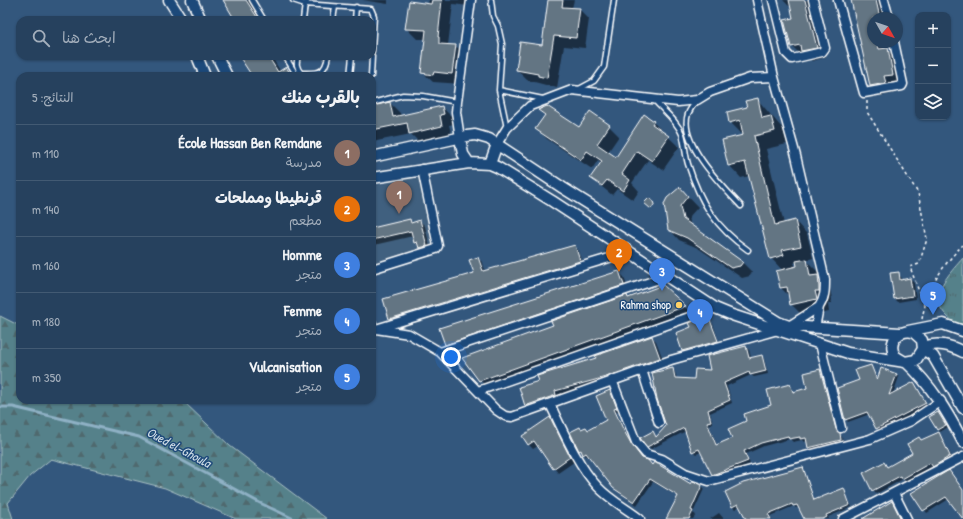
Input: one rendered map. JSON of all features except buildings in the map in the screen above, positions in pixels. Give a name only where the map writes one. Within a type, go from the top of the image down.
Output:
[{"type":"street","points":[[170,0],[180,16]]},
{"type":"street","points":[[192,0],[199,16]]},
{"type":"street","points":[[469,163],[464,154],[456,112],[471,0]]},
{"type":"street","points":[[757,0],[774,77],[796,156],[825,280],[825,293],[823,301],[819,307],[815,328]]},
{"type":"street","points":[[773,0],[786,53],[792,59],[822,52],[825,48],[813,0]]},
{"type":"street","points":[[838,0],[863,92],[867,94],[902,86],[903,84],[895,48]]},
{"type":"street","points":[[884,0],[887,12]]},
{"type":"street","points":[[199,60],[203,72]]},
{"type":"street","points":[[219,60],[225,72]]},
{"type":"street","points":[[490,164],[497,144],[507,128],[530,106],[543,99],[572,90],[678,102],[697,100],[710,92],[732,83],[750,78],[774,77]]},
{"type":"street","points":[[376,156],[475,135],[497,144],[563,188],[778,322],[789,326],[815,328],[909,331],[943,324],[963,331]]},
{"type":"street","points":[[376,177],[422,169],[469,163],[490,164],[505,171],[552,201],[630,252],[665,277],[715,308],[848,353],[905,362],[916,360],[923,348],[922,340],[917,334],[909,331],[894,339],[892,348],[895,356],[905,362],[930,386],[941,401],[963,442]]},
{"type":"street","points":[[376,267],[436,249],[438,246],[422,169]]},
{"type":"street","points":[[376,325],[630,252]]},
{"type":"street","points":[[440,352],[665,277]]},
{"type":"street","points":[[789,326],[819,307]]},
{"type":"street","points":[[478,391],[715,308]]},
{"type":"street","points":[[376,326],[408,334],[440,352],[496,410],[504,416],[512,417],[671,360],[778,330]]},
{"type":"street","points":[[820,344],[841,428]]},
{"type":"street","points":[[923,348],[939,344],[951,346],[963,352]]},
{"type":"street","points":[[923,348],[933,356],[963,408]]},
{"type":"street","points":[[642,370],[659,423]]},
{"type":"street","points":[[612,380],[636,442],[646,454],[662,459],[685,473],[709,481],[870,439],[911,421],[941,401]]},
{"type":"street","points":[[550,404],[587,472],[598,487],[640,519]]},
{"type":"street","points":[[843,519],[963,457]]},
{"type":"street","points":[[894,493],[907,519]]},
{"type":"lane","points":[[252,0],[262,16]]},
{"type":"lane","points":[[293,0],[305,4],[368,8],[372,11],[374,16]]},
{"type":"lane","points":[[304,16],[305,4],[308,0]]},
{"type":"lane","points":[[491,0],[493,16],[498,26],[502,44],[499,90],[507,128]]},
{"type":"lane","points":[[577,91],[594,81],[604,67],[614,0]]},
{"type":"lane","points":[[334,16],[335,7]]},
{"type":"lane","points":[[355,16],[356,8]]},
{"type":"lane","points":[[287,60],[294,72]]},
{"type":"lane","points":[[297,60],[296,65],[300,72]]},
{"type":"lane","points":[[321,72],[324,70],[327,60]]},
{"type":"lane","points":[[350,72],[352,60]]},
{"type":"lane","points":[[371,72],[372,60]]},
{"type":"lane","points":[[291,67],[296,65]]},
{"type":"lane","points":[[499,90],[543,99]]},
{"type":"lane","points":[[376,102],[403,95],[423,96],[457,102]]},
{"type":"lane","points":[[654,100],[677,124],[682,134],[688,162],[704,205],[718,224],[748,250]]},
{"type":"lane","points":[[697,100],[688,114],[687,126],[692,145],[717,180],[741,206]]},
{"type":"path","points":[[867,94],[867,112],[918,193],[927,239],[919,264],[910,267],[924,305]]},
{"type":"path","points":[[909,331],[924,305],[930,287],[963,245]]},
{"type":"shaded area","points":[[411,178],[419,179],[432,241],[431,245],[427,248],[376,262],[376,185]]},
{"type":"green space","points":[[963,258],[963,328],[950,319],[943,311],[939,303],[939,294],[941,286],[947,277]]},
{"type":"green space","points":[[0,316],[16,324],[16,404],[186,404],[230,446],[327,519],[236,519],[165,488],[51,459],[30,476],[8,503],[13,519],[0,519]]},
{"type":"waterway","name":"Oued el-Ghoula","points":[[0,407],[13,407],[139,437],[260,503],[294,519]]},
{"type":"place","name":"École Hassan Ben Remdane","points":[[399,214]]},
{"type":"place","name":"قرنطيطا ومملحات","points":[[619,272]]},
{"type":"place","name":"Homme","points":[[662,291]]},
{"type":"place","name":"Rahma shop","points":[[679,305]]},
{"type":"place","name":"Vulcanisation","points":[[933,315]]},
{"type":"place","name":"Femme","points":[[700,332]]}]
